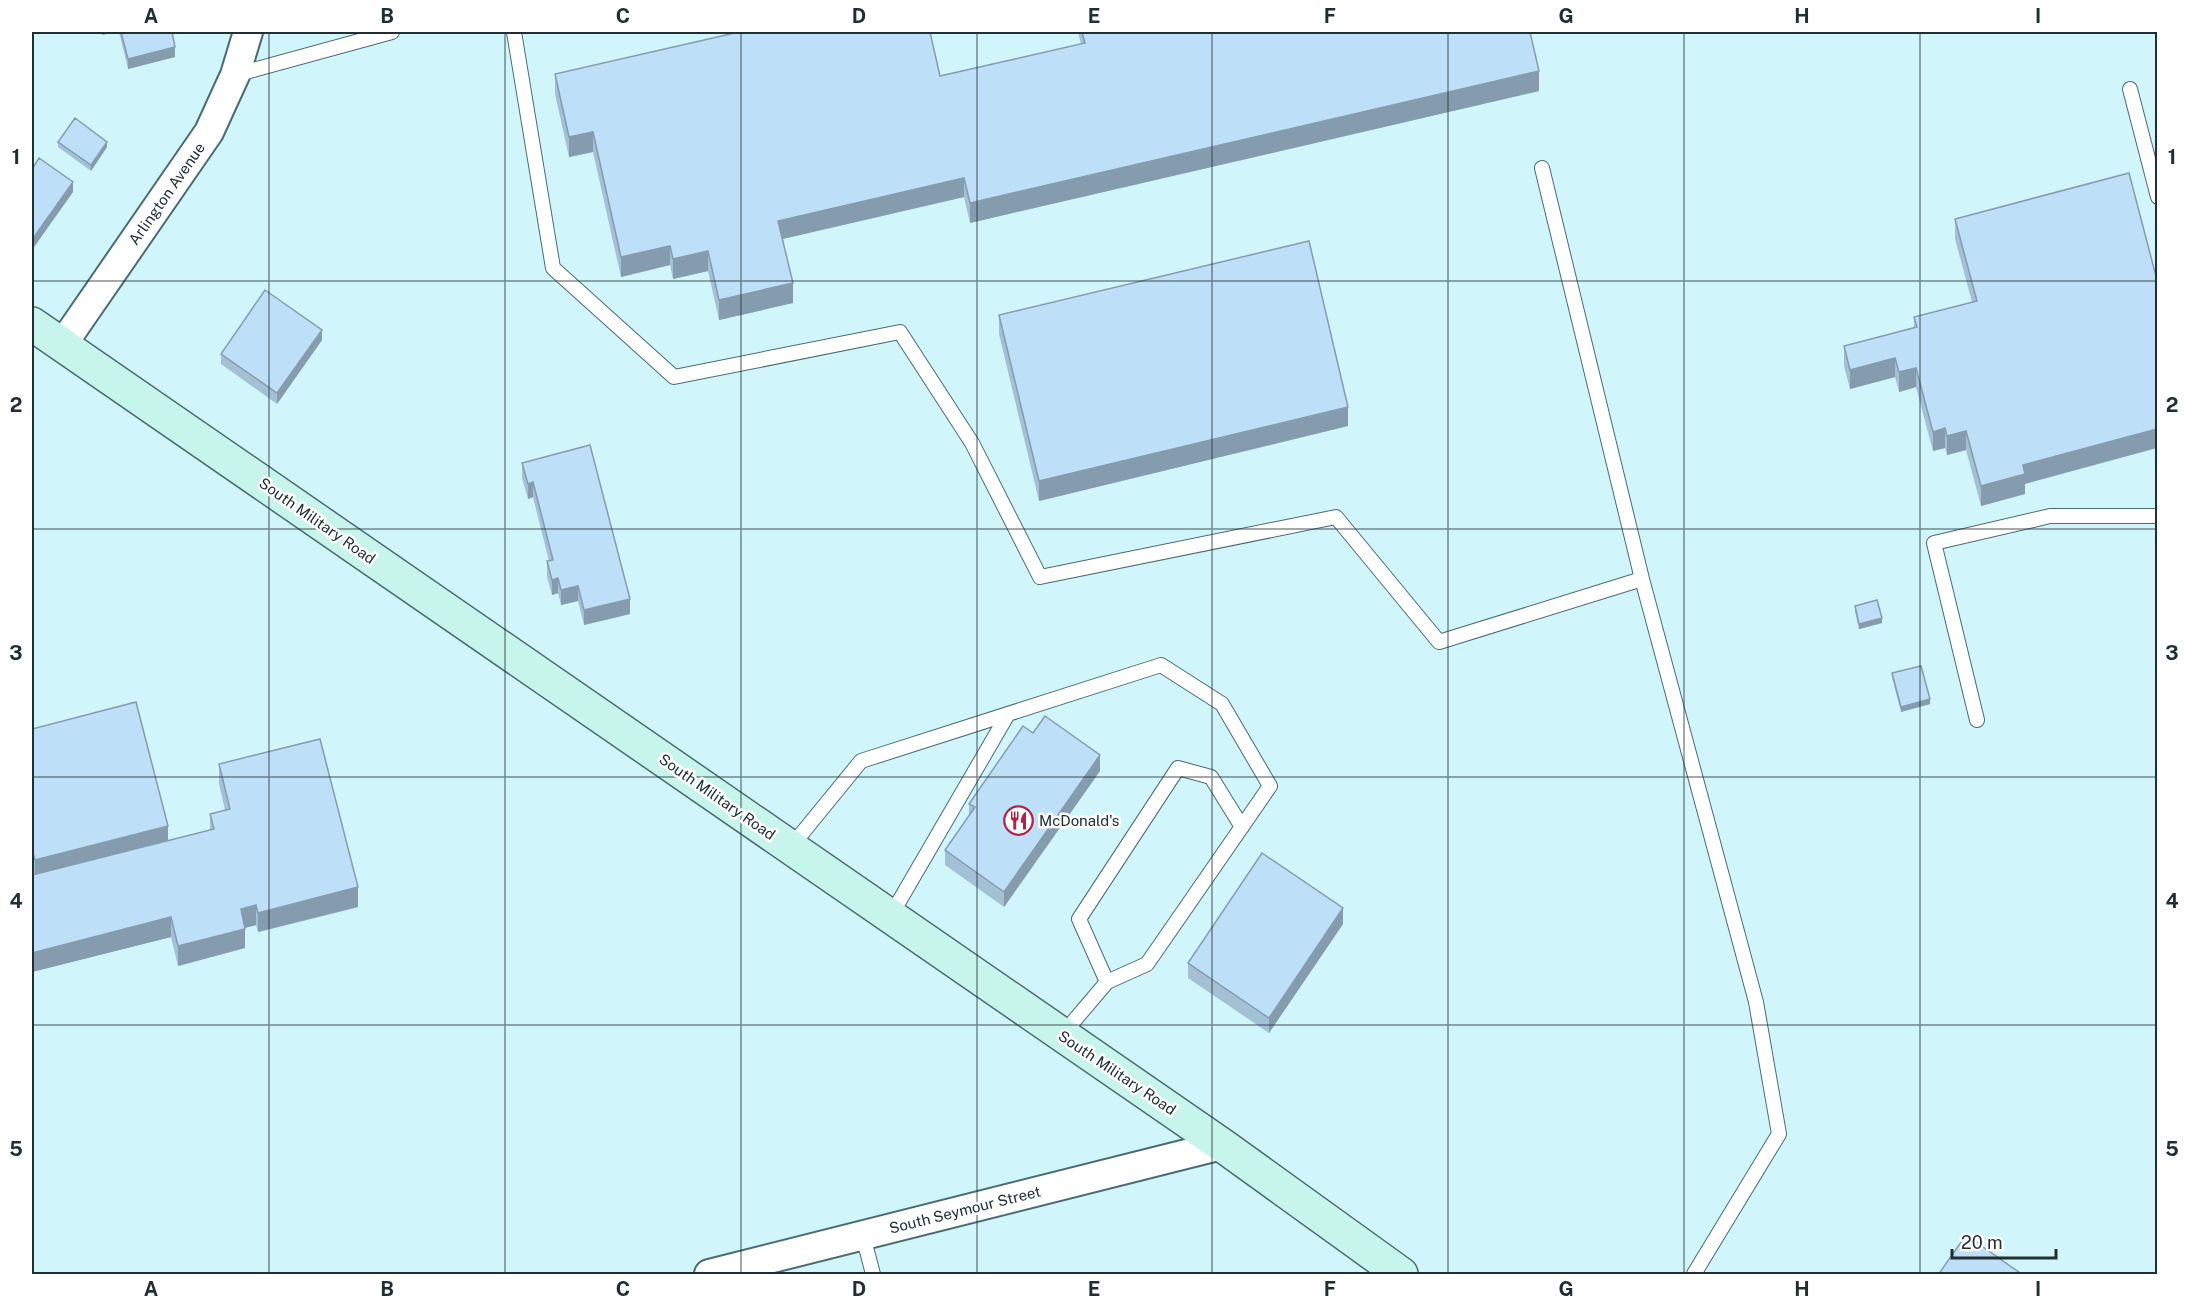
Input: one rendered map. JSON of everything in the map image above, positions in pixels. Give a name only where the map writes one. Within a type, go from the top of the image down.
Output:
[{"type":"main road","name":"South Military Road","points":[[32,324],[1222,1145],[1401,1275]]},
{"type":"street","name":"Arlington Avenue","points":[[62,345],[209,132],[234,75],[248,32]]},
{"type":"street","name":"South Seymour Street","points":[[709,1275],[1222,1145]]},
{"type":"lane","points":[[234,75],[392,32]]},
{"type":"lane","points":[[514,32],[553,267],[674,377],[900,332],[972,443],[1040,577],[1336,517],[1439,642],[1642,579]]},
{"type":"lane","points":[[2130,89],[2157,196]]},
{"type":"lane","points":[[1542,168],[1642,579],[1756,1002],[1779,1134],[1694,1275]]},
{"type":"lane","points":[[1977,720],[1934,543],[2050,516],[2157,516]]},
{"type":"lane","points":[[790,848],[861,761],[1161,665],[1222,704],[1270,786],[1147,964],[1107,982],[1062,1035]]},
{"type":"lane","points":[[890,916],[1008,714]]},
{"type":"lane","points":[[1107,982],[1079,919],[1178,768],[1211,777],[1242,827]]},
{"type":"lane","points":[[863,1236],[873,1275]]},
{"type":"building","points":[[121,32],[172,32],[175,47],[128,59]]},
{"type":"building","points":[[739,32],[930,32],[940,76],[1085,43],[1082,32],[1530,32],[1539,71],[970,203],[964,178],[778,221],[793,283],[719,300],[708,251],[673,259],[670,246],[621,257],[593,132],[569,137],[555,74]]},
{"type":"building","points":[[75,118],[107,142],[91,165],[58,142]]},
{"type":"building","points":[[39,158],[73,182],[34,237],[32,235],[32,169]]},
{"type":"building","points":[[2129,173],[2157,280],[2157,429],[2023,465],[2025,474],[1981,486],[1966,431],[1947,436],[1945,428],[1933,432],[1916,368],[1899,372],[1895,358],[1850,370],[1844,346],[1917,327],[1914,317],[1977,301],[1955,219]]},
{"type":"building","points":[[1309,241],[1348,407],[1039,481],[999,315]]},
{"type":"building","points":[[265,290],[322,330],[277,393],[221,354]]},
{"type":"building","points":[[590,445],[630,599],[584,610],[578,586],[561,590],[558,578],[552,580],[547,561],[553,560],[533,482],[528,484],[522,463]]},
{"type":"building","points":[[1877,600],[1882,618],[1859,624],[1855,606]]},
{"type":"building","points":[[1921,666],[1930,699],[1901,707],[1892,673]]},
{"type":"building","points":[[136,702],[168,826],[35,860],[32,849],[32,729]]},
{"type":"building","name":"McDonald's","points":[[1045,716],[1100,755],[1004,892],[945,850],[975,807],[969,804],[1023,726],[1033,733]]},
{"type":"building","points":[[320,739],[358,887],[258,913],[256,905],[241,909],[245,929],[178,946],[171,917],[32,953],[32,875],[214,829],[210,814],[230,809],[219,764]]},
{"type":"building","points":[[1262,853],[1343,908],[1269,1018],[1188,963]]},
{"type":"building","points":[[1966,1235],[2023,1275],[1938,1275]]},
{"type":"place","name":"McDonald's","points":[[1018,821]]}]
